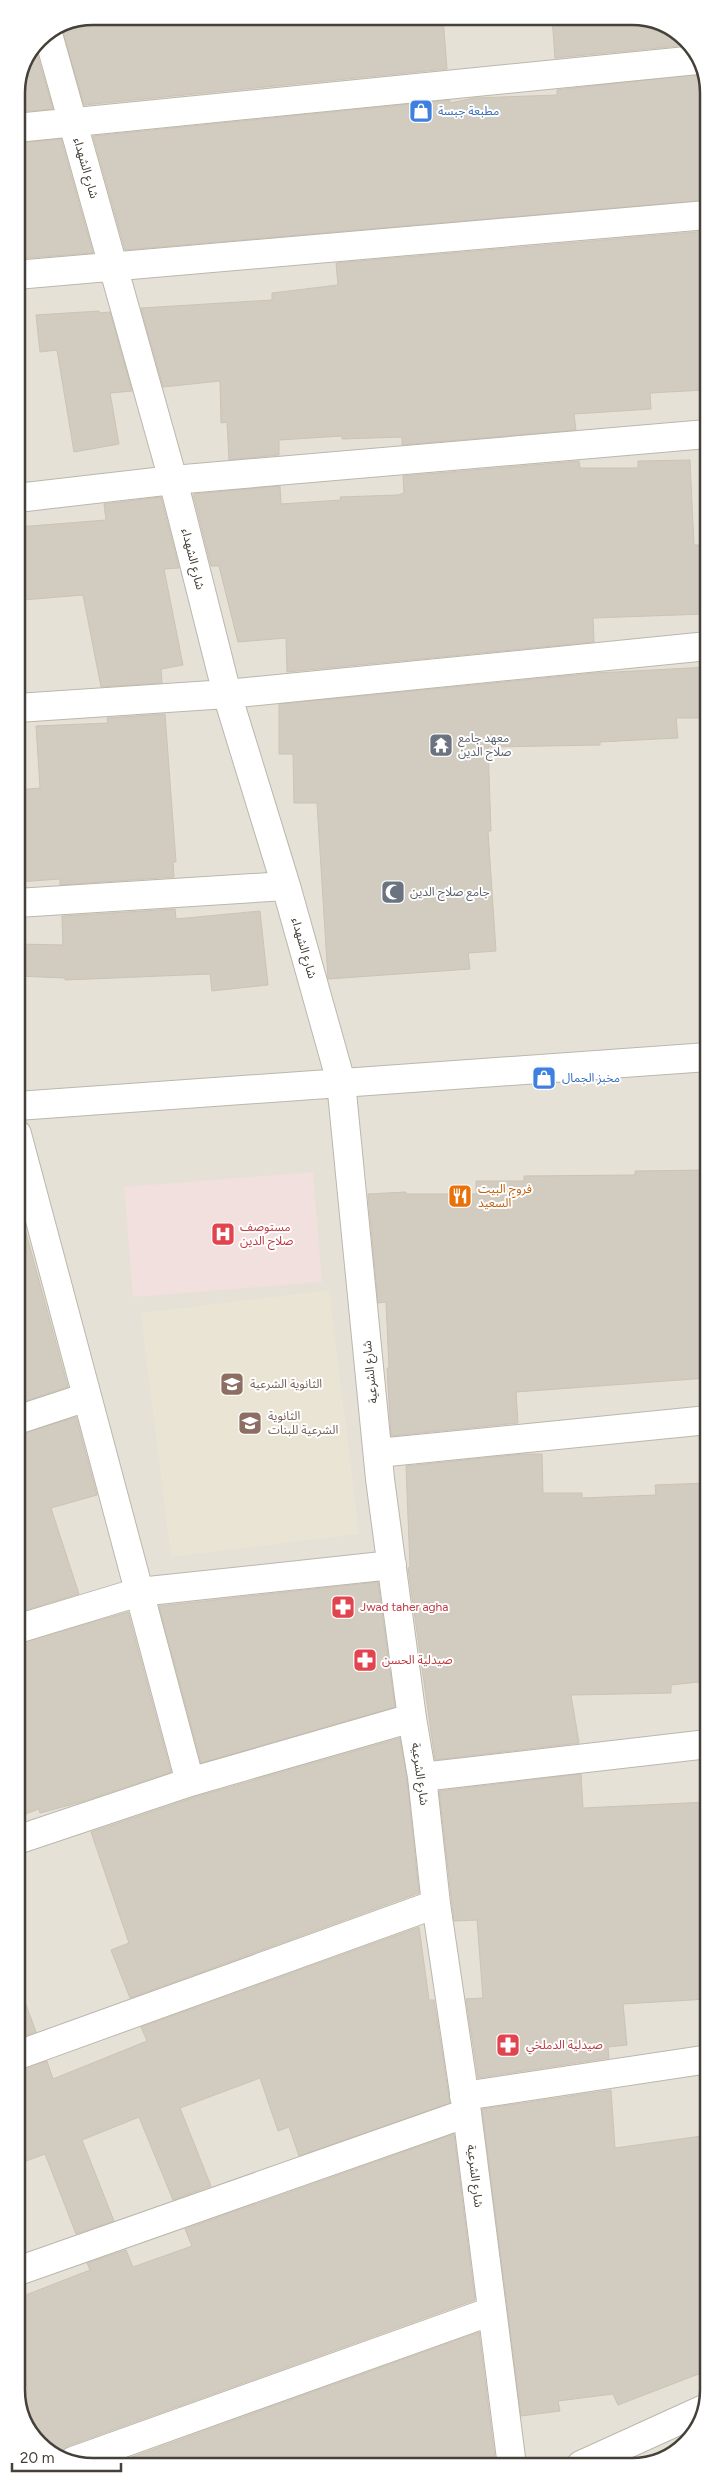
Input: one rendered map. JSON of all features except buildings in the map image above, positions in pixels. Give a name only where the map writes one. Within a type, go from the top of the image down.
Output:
[{"type":"street","name":"شارع الشهداء","points":[[50,41],[173,480],[227,694],[286,886],[341,1082]]},
{"type":"street","points":[[25,127],[692,61]]},
{"type":"street","points":[[25,273],[113,264],[700,216]]},
{"type":"street","points":[[25,497],[173,480],[700,435]]},
{"type":"street","points":[[25,707],[227,694],[700,647]]},
{"type":"street","points":[[25,902],[286,886]]},
{"type":"street","points":[[25,1105],[700,1058]]},
{"type":"street","name":"شارع الشرعية","points":[[341,1082],[378,1453],[412,1718],[422,1778],[436,1904],[465,2104],[511,2458]]},
{"type":"street","points":[[25,1164],[190,1782]]},
{"type":"street","points":[[25,1417],[87,1397]]},
{"type":"street","points":[[378,1453],[700,1421]]},
{"type":"street","points":[[25,1628],[139,1592],[392,1565]]},
{"type":"street","points":[[25,1837],[190,1782],[412,1718]]},
{"type":"street","points":[[422,1778],[700,1745]]},
{"type":"street","points":[[25,2052],[436,1904]]},
{"type":"street","points":[[25,2268],[465,2104],[700,2061]]},
{"type":"street","points":[[81,2457],[492,2311]]},
{"type":"street","points":[[614,2458],[628,2455],[696,2414]]},
{"type":"shaded area","points":[[92,25],[637,25],[650,27],[670,36],[700,138],[700,1070],[25,1106],[25,92],[26,79],[36,55],[55,36],[79,26]]},
{"type":"shaded area","points":[[700,1071],[700,2390],[699,2404],[691,2424],[674,2444],[658,2453],[646,2457],[632,2458],[88,2458],[67,2453],[55,2447],[42,2435],[30,2416],[26,2404],[25,2390],[25,1110]]},
{"type":"shaded area","name":"مستوصف صلاح الدين","points":[[313,1172],[322,1282],[133,1297],[124,1187]]},
{"type":"shaded area","name":"الثانوية الشرعية للبنات","points":[[329,1290],[359,1534],[171,1557],[141,1313]]},
{"type":"place","name":"مطبعة جبسة","points":[[421,111]]},
{"type":"place","name":"معهد جامع صلاح الدين","points":[[441,745]]},
{"type":"place","name":"جامع صلاح الدين","points":[[393,892]]},
{"type":"place","name":"مخبز الجمال","points":[[544,1078]]},
{"type":"place","name":"فروج البيت السعيد","points":[[460,1196]]},
{"type":"place","name":"مستوصف صلاح الدين","points":[[223,1234]]},
{"type":"place","name":"الثانوية الشرعية","points":[[232,1384]]},
{"type":"place","name":"الثانوية الشرعية للبنات","points":[[250,1423]]},
{"type":"place","name":"Jwad taher agha","points":[[343,1607]]},
{"type":"place","name":"صيدلية الحسن","points":[[365,1660]]},
{"type":"place","name":"صيدلية الدملخي","points":[[508,2045]]}]
